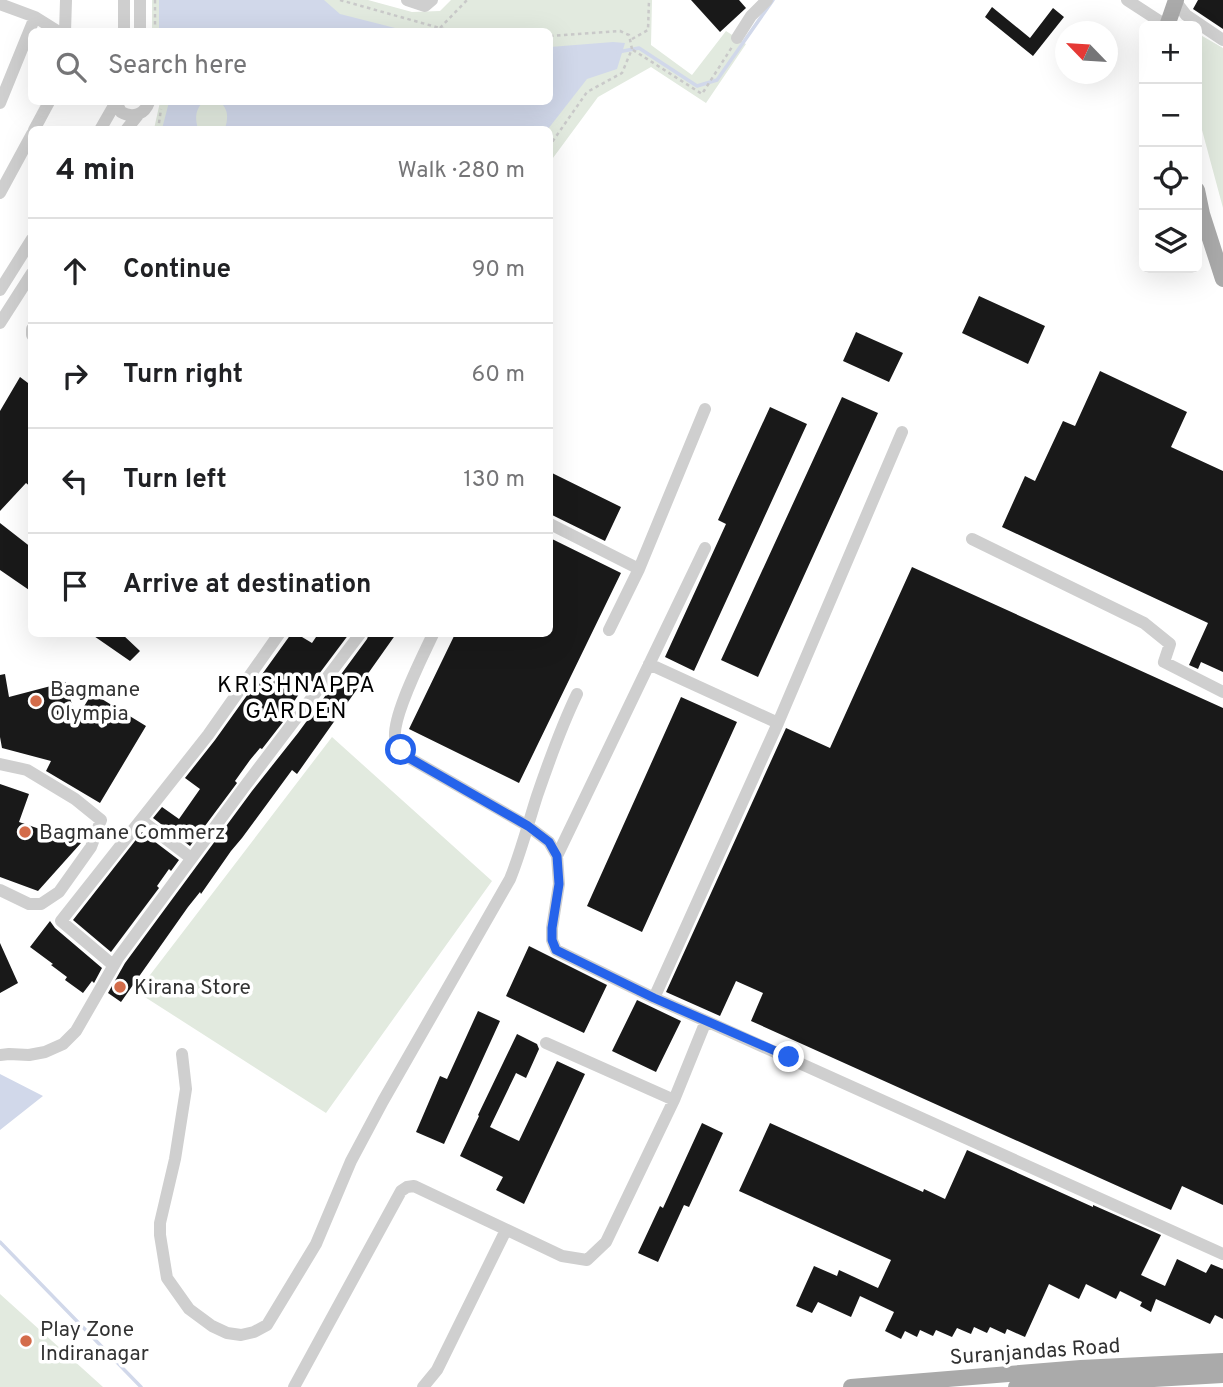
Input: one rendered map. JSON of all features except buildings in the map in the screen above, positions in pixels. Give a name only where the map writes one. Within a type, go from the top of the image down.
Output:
[{"type":"main road","points":[[1169,21],[1176,1]]},
{"type":"main road","points":[[1201,210],[1223,279]]},
{"type":"main road","name":"Suranjandas Road","points":[[851,1387],[1081,1368],[1223,1361]]},
{"type":"main road","name":"Suranjandas Road","points":[[1016,1387],[1223,1375]]},
{"type":"street","points":[[65,28],[66,0]]},
{"type":"street","points":[[124,0],[124,28]]},
{"type":"street","points":[[140,0],[140,28]]},
{"type":"street","points":[[407,0],[425,6],[432,0]]},
{"type":"street","points":[[1127,0],[1159,21]]},
{"type":"street","points":[[1176,1],[1186,15],[1223,40]]},
{"type":"street","points":[[737,38],[759,3]]},
{"type":"street","points":[[0,4],[35,17],[53,28]]},
{"type":"street","points":[[31,28],[35,17]]},
{"type":"street","points":[[0,103],[28,34]]},
{"type":"street","points":[[36,126],[47,105]]},
{"type":"street","points":[[102,126],[114,105]]},
{"type":"street","points":[[118,105],[121,111],[132,116],[138,115]]},
{"type":"street","points":[[129,126],[151,105]]},
{"type":"street","points":[[0,192],[28,141]]},
{"type":"street","points":[[0,290],[28,245]]},
{"type":"street","points":[[0,323],[28,279]]},
{"type":"street","points":[[609,631],[639,569],[705,409]]},
{"type":"street","points":[[654,998],[778,723],[902,432]]},
{"type":"street","points":[[553,526],[639,569]]},
{"type":"street","points":[[972,539],[1144,623],[1170,644],[1164,662],[1223,692]]},
{"type":"street","points":[[557,856],[705,548]]},
{"type":"street","points":[[113,965],[61,921],[208,735],[277,637]]},
{"type":"street","points":[[0,1055],[45,1052],[62,1044],[76,1031],[113,965],[358,637]]},
{"type":"street","points":[[432,637],[408,688],[396,725],[396,743],[411,759],[528,826],[549,842],[557,856],[559,884],[552,928],[552,940],[556,950],[654,998],[1223,1254]]},
{"type":"street","points":[[649,664],[778,723]]},
{"type":"street","points":[[182,1054],[186,1089],[175,1159],[160,1223],[167,1278],[189,1309],[212,1326],[227,1333],[241,1335],[254,1332],[267,1325],[316,1244],[351,1161],[510,879],[564,721],[577,694]]},
{"type":"street","points":[[0,764],[27,770],[75,799],[101,820],[91,847],[59,892],[41,904],[29,904],[0,890]]},
{"type":"street","points":[[141,820],[191,858]]},
{"type":"street","points":[[294,1387],[401,1191],[407,1187],[414,1186],[562,1256],[587,1260],[606,1242],[674,1100],[706,1021]]},
{"type":"street","points":[[546,1043],[674,1100]]},
{"type":"street","points":[[423,1387],[437,1370],[506,1230]]},
{"type":"path","points":[[155,0],[155,28]]},
{"type":"path","points":[[340,0],[440,28],[467,0]]},
{"type":"path","points":[[631,39],[648,30],[649,0]]},
{"type":"path","points":[[553,36],[621,31],[629,35],[632,49],[622,73],[587,92],[553,141]]},
{"type":"path","points":[[632,49],[702,94],[737,38]]},
{"type":"path","points":[[155,105],[158,126]]},
{"type":"shaded area","points":[[152,0],[368,0],[412,12],[440,11],[451,0],[652,0],[651,45],[692,75],[726,31],[746,44],[706,103],[651,67],[598,97],[553,158],[553,126],[155,126],[159,105],[553,105],[553,28],[152,28]]},
{"type":"shaded area","points":[[1202,36],[1223,48],[1223,208],[1202,130]]},
{"type":"shaded area","points":[[332,737],[492,881],[326,1113],[137,992]]},
{"type":"shaded area","name":"Play Zone Indiranagar","points":[[0,1294],[103,1387],[0,1387]]},
{"type":"water","points":[[159,0],[324,0],[340,14],[395,28],[159,28]]},
{"type":"water","points":[[625,43],[617,69],[587,79],[550,126],[226,126],[227,114],[222,105],[553,105],[553,47]]},
{"type":"water","points":[[168,105],[200,105],[196,115],[197,126],[163,126]]},
{"type":"water","points":[[0,1074],[43,1096],[0,1130]]},
{"type":"waterway","points":[[618,52],[639,48],[697,86],[717,80],[773,0]]},
{"type":"waterway","points":[[0,1242],[141,1387]]},
{"type":"place","name":"Bagmane Olympia","points":[[36,701]]},
{"type":"place","name":"Bagmane Commerz","points":[[25,832]]},
{"type":"place","name":"Kirana Store","points":[[120,987]]},
{"type":"place","name":"Play Zone Indiranagar","points":[[26,1341]]},
{"type":"district","name":"KRISHNAPPA GARDEN","points":[[297,697]]},
{"type":"route","points":[[401,750],[411,759],[528,826],[549,842],[557,856],[559,884],[552,928],[552,940],[556,950],[654,998],[789,1057]]}]
